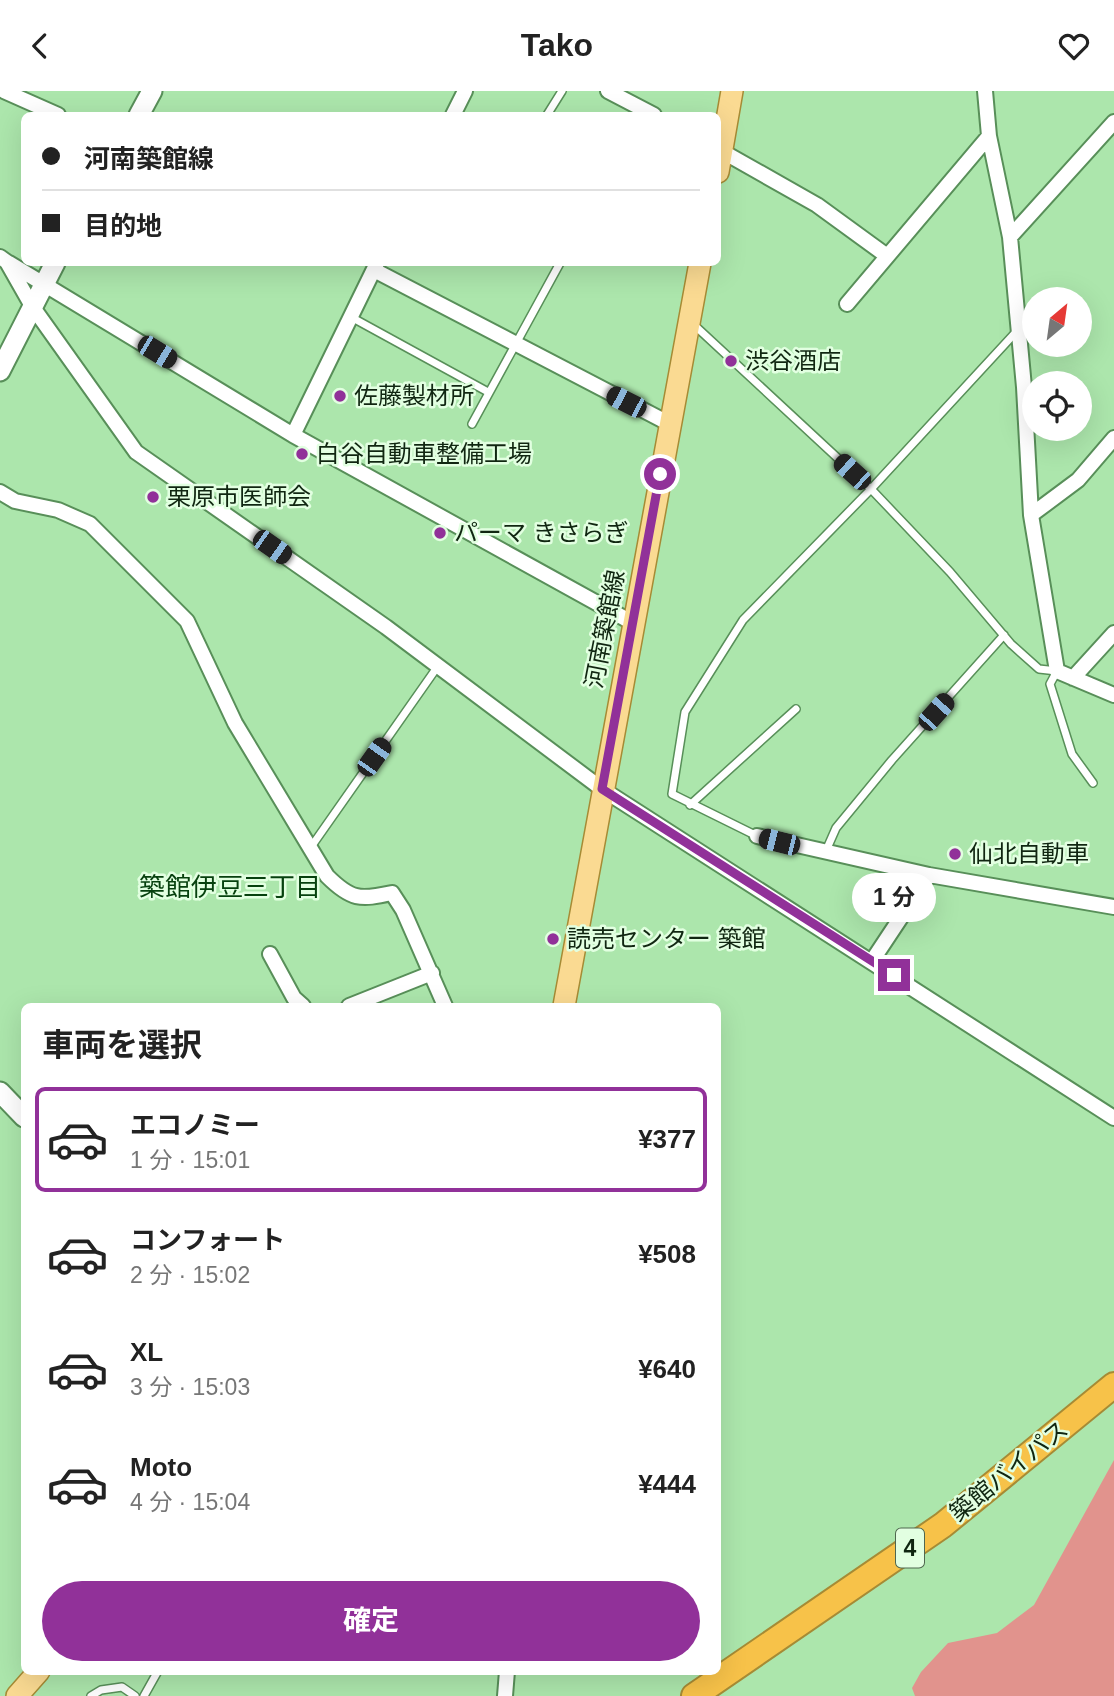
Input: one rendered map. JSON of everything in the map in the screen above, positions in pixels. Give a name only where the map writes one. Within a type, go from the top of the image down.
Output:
[{"type":"highway","name":"築館バイパス","points":[[694,1696],[943,1525],[1114,1385]]},
{"type":"main road","points":[[721,148],[732,91]]},
{"type":"main road","name":"河南築館線","points":[[565,1003],[699,266]]},
{"type":"main road","points":[[17,1696],[35,1675]]},
{"type":"street","points":[[4,91],[51,112]]},
{"type":"street","points":[[141,112],[152,91]]},
{"type":"street","points":[[454,112],[465,91]]},
{"type":"street","points":[[608,91],[642,112]]},
{"type":"street","points":[[985,91],[989,136],[1010,237],[1024,387],[1031,515],[1057,671],[1114,695]]},
{"type":"street","points":[[1010,237],[1114,123]]},
{"type":"street","points":[[847,304],[989,136]]},
{"type":"street","points":[[721,159],[817,205],[887,256]]},
{"type":"street","points":[[3,260],[293,435],[633,623]]},
{"type":"street","points":[[3,260],[32,306],[136,452],[438,666],[602,789],[1114,1118]]},
{"type":"street","points":[[0,371],[53,266]]},
{"type":"street","points":[[293,435],[376,266],[517,345],[670,424]]},
{"type":"street","points":[[1031,515],[1078,480],[1114,438]]},
{"type":"street","points":[[0,492],[15,501],[58,510],[90,524],[187,621],[235,723],[327,876],[343,892],[365,899],[392,893],[444,1003]]},
{"type":"street","points":[[1073,678],[1114,633]]},
{"type":"street","points":[[757,836],[929,875],[1114,907]]},
{"type":"street","points":[[872,961],[929,875]]},
{"type":"street","points":[[270,954],[294,998],[300,1003]]},
{"type":"street","points":[[357,1003],[432,973]]},
{"type":"street","points":[[0,1092],[21,1114]]},
{"type":"street","points":[[505,1696],[507,1675]]},
{"type":"lane","points":[[549,112],[562,91]]},
{"type":"lane","points":[[471,424],[558,266]]},
{"type":"lane","points":[[351,317],[488,392]]},
{"type":"lane","points":[[689,320],[871,489],[950,572],[1004,635],[1040,669],[1057,671],[1050,684],[1072,754],[1093,783]]},
{"type":"lane","points":[[757,836],[672,795],[685,712],[743,619],[871,489],[1017,331]]},
{"type":"lane","points":[[825,853],[836,828],[892,760],[1004,635]]},
{"type":"lane","points":[[310,848],[438,666]]},
{"type":"lane","points":[[690,805],[796,709]]},
{"type":"lane","points":[[144,1696],[156,1675]]},
{"type":"lane","points":[[91,1696],[101,1690],[122,1687],[135,1696]]},
{"type":"shaded area","points":[[1114,1460],[1114,1696],[915,1696],[912,1688],[921,1672],[948,1643],[997,1633],[1034,1605]]},
{"type":"place","name":"渋谷酒店","points":[[731,361]]},
{"type":"place","name":"佐藤製材所","points":[[340,396]]},
{"type":"place","name":"白谷自動車整備工場","points":[[302,454]]},
{"type":"place","name":"栗原市医師会","points":[[153,497]]},
{"type":"place","name":"パーマ きさらぎ","points":[[440,533]]},
{"type":"place","name":"仙北自動車","points":[[955,854]]},
{"type":"place","name":"読売センター 築館","points":[[553,939]]},
{"type":"district","name":"築館伊豆三丁目","points":[[230,887]]},
{"type":"route","points":[[660,474],[602,789],[894,975]]}]
